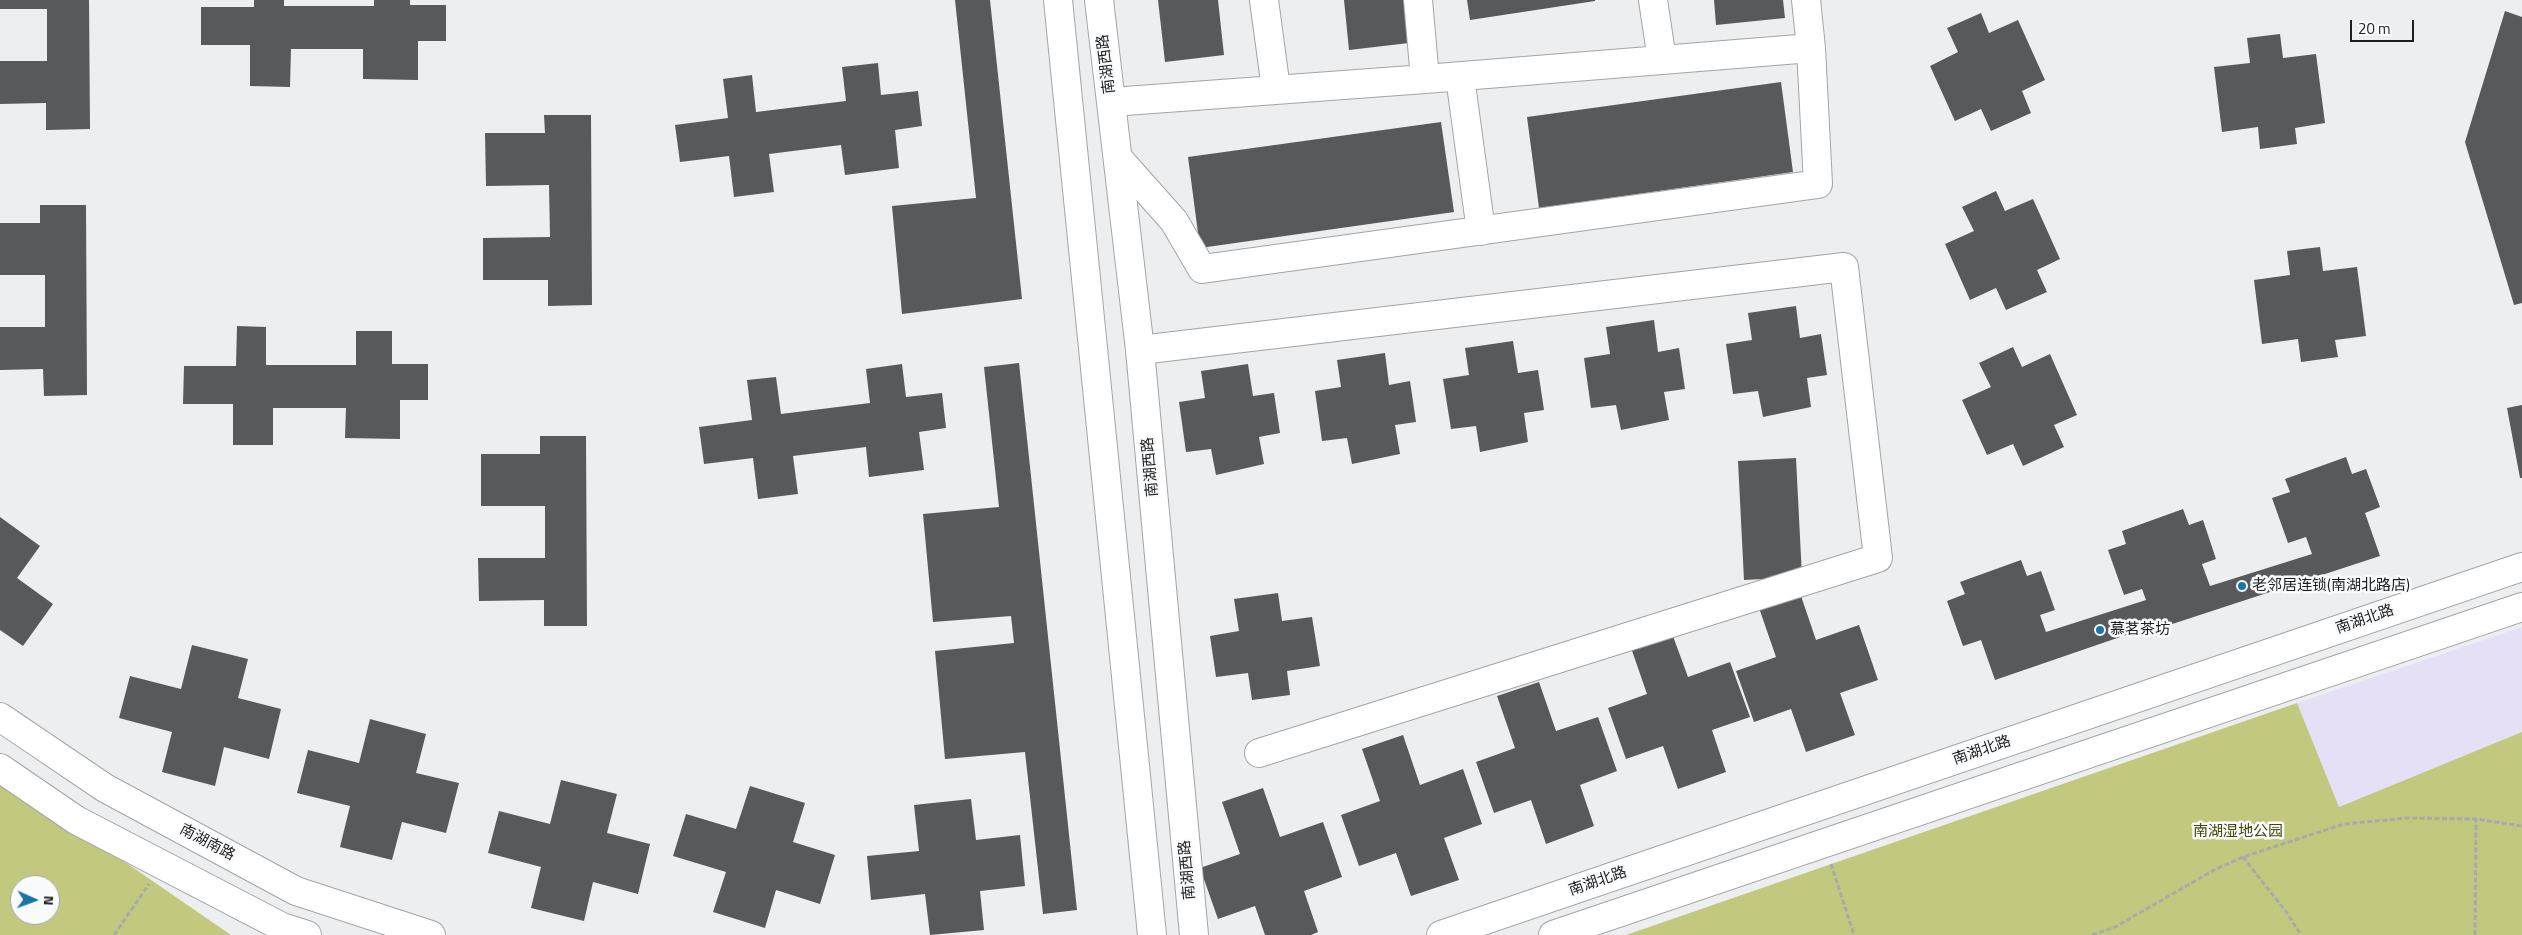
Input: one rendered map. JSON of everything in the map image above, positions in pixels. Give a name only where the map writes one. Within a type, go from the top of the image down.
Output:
[{"type":"main road","points":[[1058,0],[1152,935]]},
{"type":"main road","name":"南湖西路","points":[[1099,0],[1140,350],[1194,935]]},
{"type":"main road","points":[[1264,0],[1276,89]]},
{"type":"main road","points":[[1418,0],[1426,79]]},
{"type":"main road","points":[[1653,0],[1662,60]]},
{"type":"main road","points":[[1118,158],[1174,221],[1202,269],[1818,184],[1811,48],[1806,0]]},
{"type":"main road","points":[[1112,102],[1460,77],[1811,48]]},
{"type":"main road","points":[[1460,77],[1481,231]]},
{"type":"main road","points":[[1140,350],[1844,266],[1878,558],[1259,753]]},
{"type":"main road","name":"南湖北路","points":[[1442,935],[2522,567]]},
{"type":"main road","points":[[1552,935],[2522,607]]},
{"type":"main road","name":"南湖南路","points":[[0,717],[105,788],[296,891],[431,935]]},
{"type":"main road","points":[[0,768],[76,820],[282,927],[307,935]]},
{"type":"path","points":[[2092,935],[2115,927],[2214,870],[2243,857],[2344,824],[2408,818],[2476,819],[2522,826]]},
{"type":"path","points":[[2475,935],[2476,819]]},
{"type":"path","points":[[1824,842],[1854,935]]},
{"type":"path","points":[[2243,857],[2287,913],[2301,935]]},
{"type":"path","points":[[114,935],[162,865]]},
{"type":"shaded area","points":[[2522,627],[2522,732],[2339,807],[2297,703]]},
{"type":"green space","name":"南湖湿地公园","points":[[2297,703],[2339,807],[2522,732],[2522,935],[1626,935]]},
{"type":"green space","points":[[0,776],[231,935],[0,935]]},
{"type":"building","points":[[0,0],[89,0],[90,129],[46,130],[46,103],[0,104],[0,61],[47,61],[47,9],[0,9]]},
{"type":"building","points":[[254,0],[284,0],[284,6],[374,6],[374,0],[410,0],[410,5],[446,5],[446,41],[418,41],[418,80],[363,79],[363,49],[291,49],[290,87],[250,86],[250,45],[201,45],[201,7],[254,7]]},
{"type":"building","points":[[955,0],[990,0],[1022,299],[902,314],[892,206],[976,198]]},
{"type":"building","points":[[1158,0],[1218,0],[1224,55],[1165,62]]},
{"type":"building","points":[[1344,0],[1404,0],[1409,43],[1349,50]]},
{"type":"building","points":[[1467,0],[1595,0],[1595,1],[1470,20]]},
{"type":"building","points":[[1714,0],[1783,0],[1785,18],[1716,25]]},
{"type":"building","points":[[2505,11],[2522,17],[2522,303],[2514,305],[2465,142]]},
{"type":"building","points":[[1981,13],[1989,33],[2018,20],[2045,80],[2022,91],[2031,113],[1991,131],[1981,109],[1955,121],[1930,66],[1958,52],[1947,28]]},
{"type":"building","points":[[2280,34],[2283,58],[2316,54],[2325,123],[2295,128],[2297,144],[2260,149],[2258,127],[2222,132],[2214,67],[2250,63],[2247,38]]},
{"type":"building","points":[[878,63],[881,95],[918,91],[922,126],[895,130],[899,168],[845,175],[841,145],[769,154],[774,192],[734,197],[729,156],[680,162],[675,125],[728,118],[723,79],[752,75],[756,112],[846,101],[842,67]]},
{"type":"building","points":[[1781,82],[1793,172],[1539,208],[1527,117]]},
{"type":"building","points":[[544,115],[591,115],[592,305],[548,306],[548,280],[483,280],[483,238],[550,237],[549,185],[486,186],[485,133],[545,133]]},
{"type":"building","points":[[1441,122],[1454,212],[1200,248],[1188,157]]},
{"type":"building","points":[[1996,191],[2005,211],[2033,199],[2060,259],[2037,270],[2047,292],[2006,310],[1996,288],[1970,300],[1945,244],[1974,231],[1962,207]]},
{"type":"building","points":[[40,205],[86,205],[87,395],[44,396],[43,369],[0,370],[0,327],[45,327],[45,275],[0,275],[0,223],[40,223]]},
{"type":"building","points":[[2320,247],[2323,271],[2357,267],[2366,336],[2335,340],[2338,357],[2301,362],[2298,339],[2262,344],[2254,280],[2290,275],[2287,251]]},
{"type":"building","points":[[1796,306],[1800,338],[1821,334],[1827,375],[1807,378],[1811,407],[1763,417],[1758,391],[1733,394],[1726,344],[1752,340],[1748,313]]},
{"type":"building","points":[[1654,320],[1658,352],[1679,348],[1685,389],[1664,392],[1669,420],[1621,430],[1616,405],[1591,408],[1584,358],[1610,354],[1606,327]]},
{"type":"building","points":[[237,326],[266,327],[266,365],[356,365],[356,331],[392,331],[392,364],[428,364],[428,400],[400,400],[400,439],[345,438],[346,408],[273,408],[273,445],[233,445],[233,404],[183,404],[184,366],[236,366]]},
{"type":"building","points":[[1513,341],[1518,373],[1538,370],[1544,410],[1524,413],[1528,442],[1480,452],[1476,426],[1451,429],[1443,379],[1469,375],[1465,348]]},
{"type":"building","points":[[2013,347],[2022,367],[2050,354],[2077,415],[2054,425],[2064,447],[2023,466],[2013,444],[1987,455],[1962,400],[1991,387],[1979,363]]},
{"type":"building","points":[[1385,353],[1389,385],[1410,381],[1416,422],[1395,425],[1400,454],[1352,464],[1347,438],[1322,441],[1315,391],[1341,387],[1337,360]]},
{"type":"building","points":[[1019,363],[1077,910],[1043,914],[1025,752],[945,759],[935,651],[1014,643],[1011,616],[933,622],[923,514],[999,507],[984,367]]},
{"type":"building","points":[[902,364],[906,397],[942,393],[946,428],[919,432],[924,470],[869,477],[866,447],[793,456],[798,494],[758,499],[753,458],[704,464],[699,427],[752,420],[747,380],[776,377],[781,414],[870,403],[866,369]]},
{"type":"building","points":[[1248,364],[1253,396],[1274,393],[1280,433],[1259,437],[1264,464],[1216,475],[1211,449],[1186,452],[1179,402],[1205,398],[1201,371]]},
{"type":"building","points":[[2522,405],[2522,478],[2520,478],[2507,408]]},
{"type":"building","points":[[540,436],[586,436],[587,626],[544,626],[544,600],[479,601],[478,558],[545,558],[545,506],[481,506],[481,454],[540,454]]},
{"type":"building","points":[[2346,457],[2352,474],[2366,469],[2380,507],[2365,513],[2380,556],[2157,629],[2155,625],[1995,680],[1981,640],[1963,646],[1947,601],[1965,594],[1960,582],[2021,560],[2027,576],[2041,571],[2055,610],[2040,615],[2046,632],[2146,600],[2142,589],[2124,595],[2108,550],[2126,544],[2122,531],[2183,509],[2189,525],[2203,520],[2216,559],[2202,564],[2210,586],[2312,554],[2306,537],[2288,543],[2272,498],[2290,492],[2285,479]]},
{"type":"building","points":[[1796,458],[1802,577],[1744,580],[1738,461]]},
{"type":"building","points":[[0,517],[40,546],[17,578],[53,604],[23,646],[0,630]]},
{"type":"building","points":[[1799,590],[1816,640],[1859,625],[1878,680],[1840,693],[1855,735],[1806,752],[1791,709],[1754,722],[1736,671],[1776,657],[1758,605]]},
{"type":"building","points":[[1278,593],[1282,621],[1312,617],[1320,666],[1287,671],[1290,695],[1252,700],[1248,673],[1216,677],[1210,636],[1239,631],[1234,599]]},
{"type":"building","points":[[1670,628],[1688,677],[1730,662],[1750,717],[1712,730],[1726,772],[1678,789],[1663,746],[1626,759],[1608,708],[1647,694],[1629,642]]},
{"type":"building","points":[[192,645],[248,659],[238,698],[281,709],[269,759],[224,747],[215,786],[162,772],[172,732],[119,718],[130,676],[181,689]]},
{"type":"building","points":[[1539,682],[1556,731],[1598,717],[1617,771],[1580,785],[1594,826],[1546,844],[1531,800],[1494,813],[1476,762],[1515,748],[1497,696]]},
{"type":"building","points":[[370,719],[426,734],[416,773],[459,783],[446,833],[402,822],[392,860],[340,847],[350,806],[297,793],[308,750],[359,763]]},
{"type":"building","points":[[1403,735],[1420,785],[1463,769],[1482,824],[1444,838],[1459,880],[1411,896],[1396,853],[1359,866],[1341,815],[1380,801],[1362,749]]},
{"type":"building","points":[[561,780],[617,794],[607,833],[650,844],[638,894],[593,882],[584,921],[531,908],[541,867],[488,853],[499,811],[550,824]]},
{"type":"building","points":[[750,786],[805,803],[793,842],[835,855],[820,904],[776,890],[765,928],[713,912],[726,872],[673,856],[686,814],[736,829]]},
{"type":"building","points":[[1263,788],[1280,837],[1323,822],[1342,877],[1304,891],[1318,932],[1311,935],[1265,935],[1255,906],[1218,919],[1200,868],[1240,854],[1222,802]]},
{"type":"building","points":[[971,799],[976,840],[1020,835],[1025,886],[980,891],[984,930],[930,935],[925,894],[871,900],[867,856],[919,851],[914,805]]},
{"type":"place","name":"老邻居连锁(南湖北路店)","points":[[2242,586]]},
{"type":"place","name":"慕茗茶坊","points":[[2100,630]]}]
